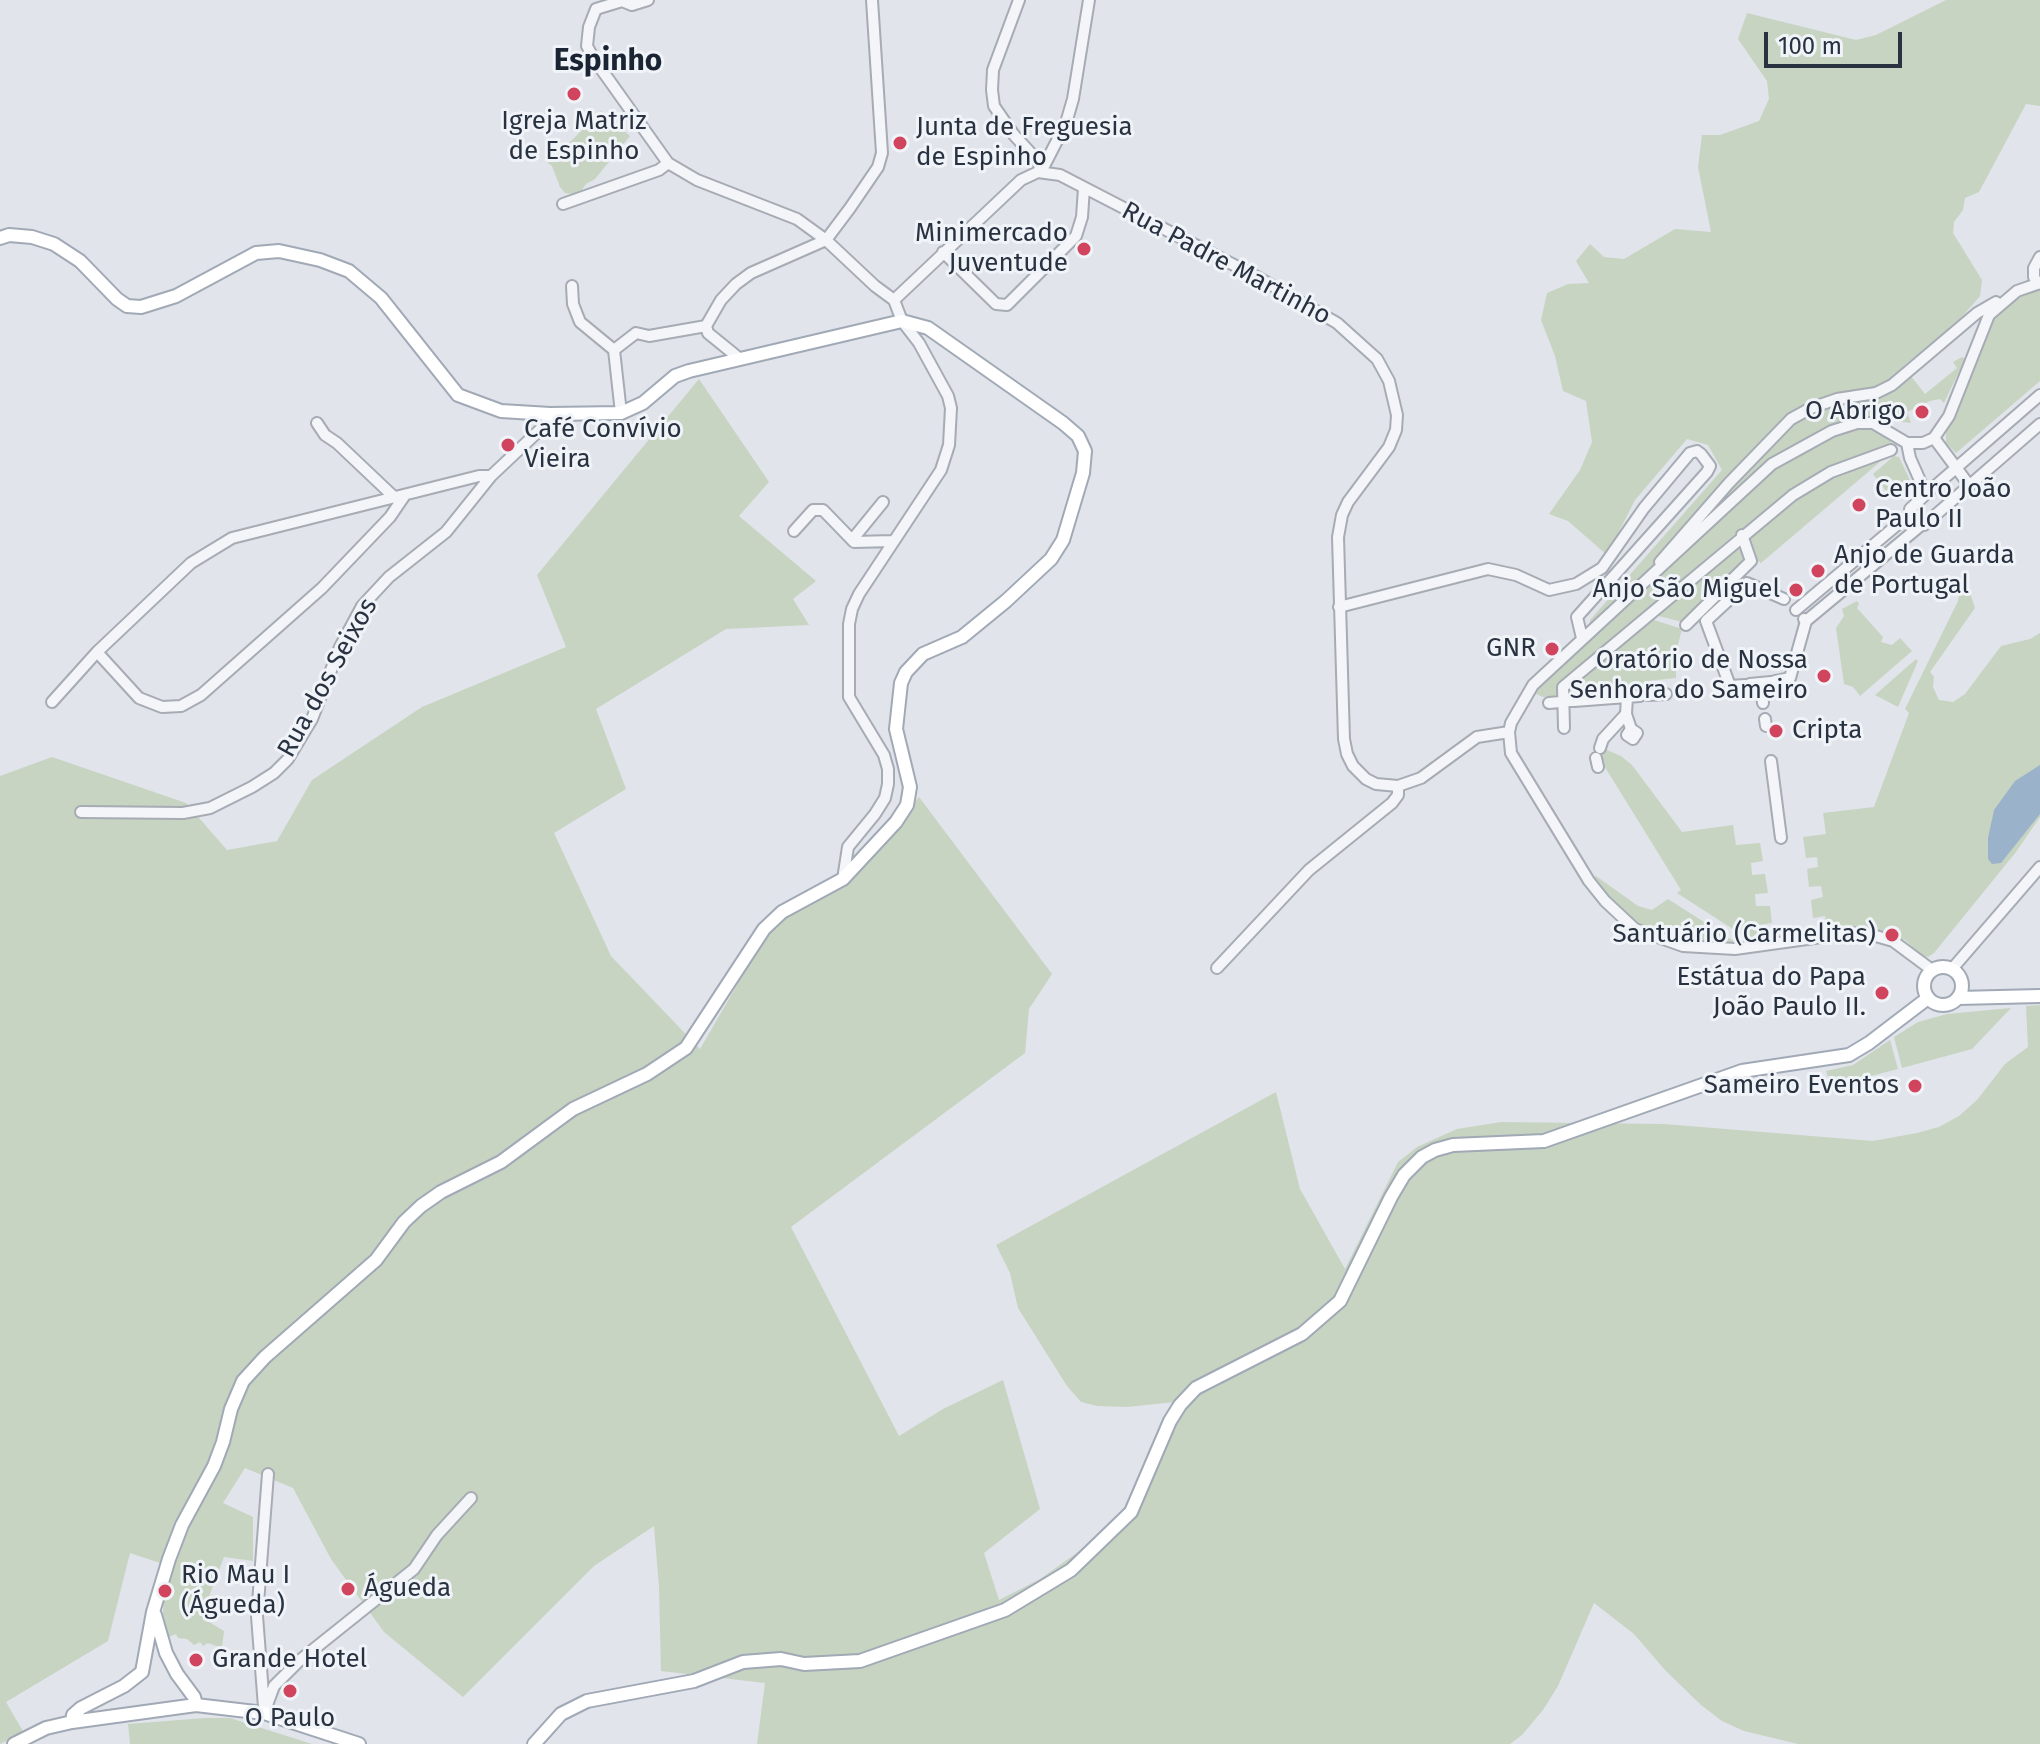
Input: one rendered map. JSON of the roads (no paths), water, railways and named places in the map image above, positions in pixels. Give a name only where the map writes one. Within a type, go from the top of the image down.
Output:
[{"type":"main road","points":[[0,238],[9,235],[32,237],[54,244],[80,261],[117,299],[127,306],[141,307],[176,296],[256,253],[279,251],[320,260],[349,271],[381,298],[458,395],[501,411],[621,413],[643,403],[675,376],[902,321],[928,328],[1063,423],[1078,436],[1085,451],[1083,473],[1063,540],[1051,559],[982,622],[962,637],[923,654],[906,672],[897,696],[896,729],[910,787],[907,805],[896,822],[843,879],[782,912],[764,929],[686,1048],[647,1074],[573,1109],[501,1162],[441,1192],[421,1206],[404,1222],[376,1260],[243,1381],[214,1466],[182,1525],[153,1612],[142,1672],[124,1686],[81,1708],[73,1715],[72,1722]]},
{"type":"main road","points":[[1958,998],[1962,982],[1952,969],[1943,967],[1932,970],[1924,983],[1928,998],[1936,1004],[1946,1005],[1958,998],[2040,996]]},
{"type":"main road","points":[[534,1744],[561,1714],[587,1701],[694,1681],[743,1662],[781,1659],[804,1664],[860,1661],[1005,1610],[1071,1570],[1131,1512],[1170,1421],[1196,1388],[1302,1334],[1340,1301],[1391,1197],[1404,1175],[1422,1157],[1453,1145],[1544,1141],[1742,1071],[1849,1055],[1928,998]]},
{"type":"main road","points":[[153,1612],[166,1653],[196,1705]]},
{"type":"main road","points":[[14,1744],[46,1728],[72,1722],[196,1705],[264,1713],[359,1744]]},
{"type":"street","points":[[648,0],[632,5],[622,1],[593,5],[587,46],[668,163],[697,180],[750,198],[797,219],[826,240],[894,300],[902,321],[919,343],[948,396],[951,408],[946,457],[941,470],[859,594],[849,624],[849,697],[884,755],[888,784],[885,798],[875,814],[848,847],[843,879]]},
{"type":"street","points":[[740,359],[708,333],[706,326],[721,300],[751,273],[826,240],[878,167],[882,153],[872,0]]},
{"type":"street","points":[[1019,0],[993,70],[994,106],[1014,135],[1038,161],[1041,172]]},
{"type":"street","points":[[894,300],[1021,180],[1041,172],[1070,111],[1089,0]]},
{"type":"street","points":[[563,204],[659,170],[668,163]]},
{"type":"street","name":"Rua Padre Martinho","points":[[1041,172],[1060,175],[1259,278],[1337,323],[1377,359],[1389,381],[1397,415],[1396,430],[1389,447],[1348,502],[1338,537],[1344,739],[1353,766],[1366,779],[1376,784],[1398,786]]},
{"type":"street","points":[[943,252],[996,304],[1007,305],[1076,236],[1082,217],[1084,188]]},
{"type":"street","points":[[1642,587],[1653,570],[1721,492],[1791,419],[1837,399],[1876,393],[1892,385],[1977,313],[2039,283],[2034,277],[2034,268],[2040,257]]},
{"type":"street","points":[[572,286],[573,304],[580,322],[614,350],[621,413]]},
{"type":"street","points":[[1932,970],[1893,941],[1869,934],[1850,933],[1735,949],[1683,946],[1635,929],[1589,881],[1511,753],[1509,732],[1533,685],[1772,464],[1832,431],[1857,423],[1873,423],[1907,443],[1923,443],[1934,438],[1949,416],[1989,315],[2013,294]]},
{"type":"street","points":[[614,350],[636,333],[649,336],[706,326]]},
{"type":"street","points":[[1790,604],[1910,514],[1910,509],[1926,494],[2040,395]]},
{"type":"street","points":[[2031,403],[2040,415]]},
{"type":"street","name":"Rua dos Seixos","points":[[81,812],[183,813],[210,808],[274,773],[288,759],[312,719],[340,647],[362,606],[389,577],[446,532],[491,476],[545,425],[550,414]]},
{"type":"street","points":[[317,423],[325,435],[399,496]]},
{"type":"street","points":[[1806,621],[1790,604],[1747,583],[1706,621],[1730,686],[1790,678],[1806,621],[1924,525],[2040,424]]},
{"type":"street","points":[[1934,438],[1969,485]]},
{"type":"street","points":[[1907,443],[1910,458],[1926,494]]},
{"type":"street","points":[[1564,728],[1570,701],[1563,687],[1793,495],[1831,472],[1891,450]]},
{"type":"street","points":[[1339,607],[1488,569],[1516,575],[1549,590],[1576,584],[1602,568],[1644,508],[1690,453],[1697,451],[1710,466],[1707,472],[1577,617],[1582,638]]},
{"type":"street","points":[[52,702],[97,652],[191,563],[232,538],[479,476],[491,476]]},
{"type":"street","points":[[97,652],[139,698],[162,707],[181,706],[201,695],[322,588],[390,517],[399,496]]},
{"type":"street","points":[[852,540],[883,502]]},
{"type":"street","points":[[794,531],[813,510],[823,510],[854,542],[893,541]]},
{"type":"street","points":[[1910,514],[1920,526]]},
{"type":"street","points":[[1686,625],[1751,561],[1742,535]]},
{"type":"street","points":[[1760,683],[1765,719]]},
{"type":"street","points":[[1549,703],[1666,694]]},
{"type":"street","points":[[1627,697],[1626,714],[1631,729]]},
{"type":"street","points":[[1598,758],[1603,739],[1626,714]]},
{"type":"street","points":[[1217,968],[1309,870],[1392,803],[1398,795],[1398,786],[1421,778],[1477,737],[1509,732]]},
{"type":"street","points":[[1771,761],[1781,838]]},
{"type":"street","points":[[1952,969],[2040,867]]},
{"type":"street","points":[[264,1713],[257,1616],[268,1474]]},
{"type":"street","points":[[264,1713],[274,1686],[299,1661],[414,1569],[437,1535],[471,1498]]},
{"type":"water","points":[[2040,765],[2040,814],[2001,863],[1992,864],[1988,859],[1988,838],[1994,810],[2015,781]]},
{"type":"place","name":"Igreja Matriz de Espinho","points":[[574,94]]},
{"type":"place","name":"Junta de Freguesia de Espinho","points":[[900,143]]},
{"type":"place","name":"Minimercado Juventude","points":[[1084,249]]},
{"type":"place","name":"O Abrigo","points":[[1922,412]]},
{"type":"place","name":"Café Convívio Vieira","points":[[508,445]]},
{"type":"place","name":"Centro João Paulo II","points":[[1859,505]]},
{"type":"place","name":"Anjo de Guarda de Portugal","points":[[1818,571]]},
{"type":"place","name":"Anjo São Miguel","points":[[1796,590]]},
{"type":"place","name":"GNR","points":[[1552,649]]},
{"type":"place","name":"Oratório de Nossa Senhora do Sameiro","points":[[1824,676]]},
{"type":"place","name":"Cripta","points":[[1776,731]]},
{"type":"place","name":"Santuário (Carmelitas)","points":[[1892,935]]},
{"type":"place","name":"Estátua do Papa João Paulo II.","points":[[1882,993]]},
{"type":"place","name":"Sameiro Eventos","points":[[1915,1086]]},
{"type":"place","name":"Águeda","points":[[348,1589]]},
{"type":"place","name":"Rio Mau I (Águeda)","points":[[165,1591]]},
{"type":"place","name":"Grande Hotel","points":[[196,1660]]},
{"type":"place","name":"O Paulo","points":[[290,1691]]},
{"type":"district","name":"Espinho","points":[[608,62]]}]
